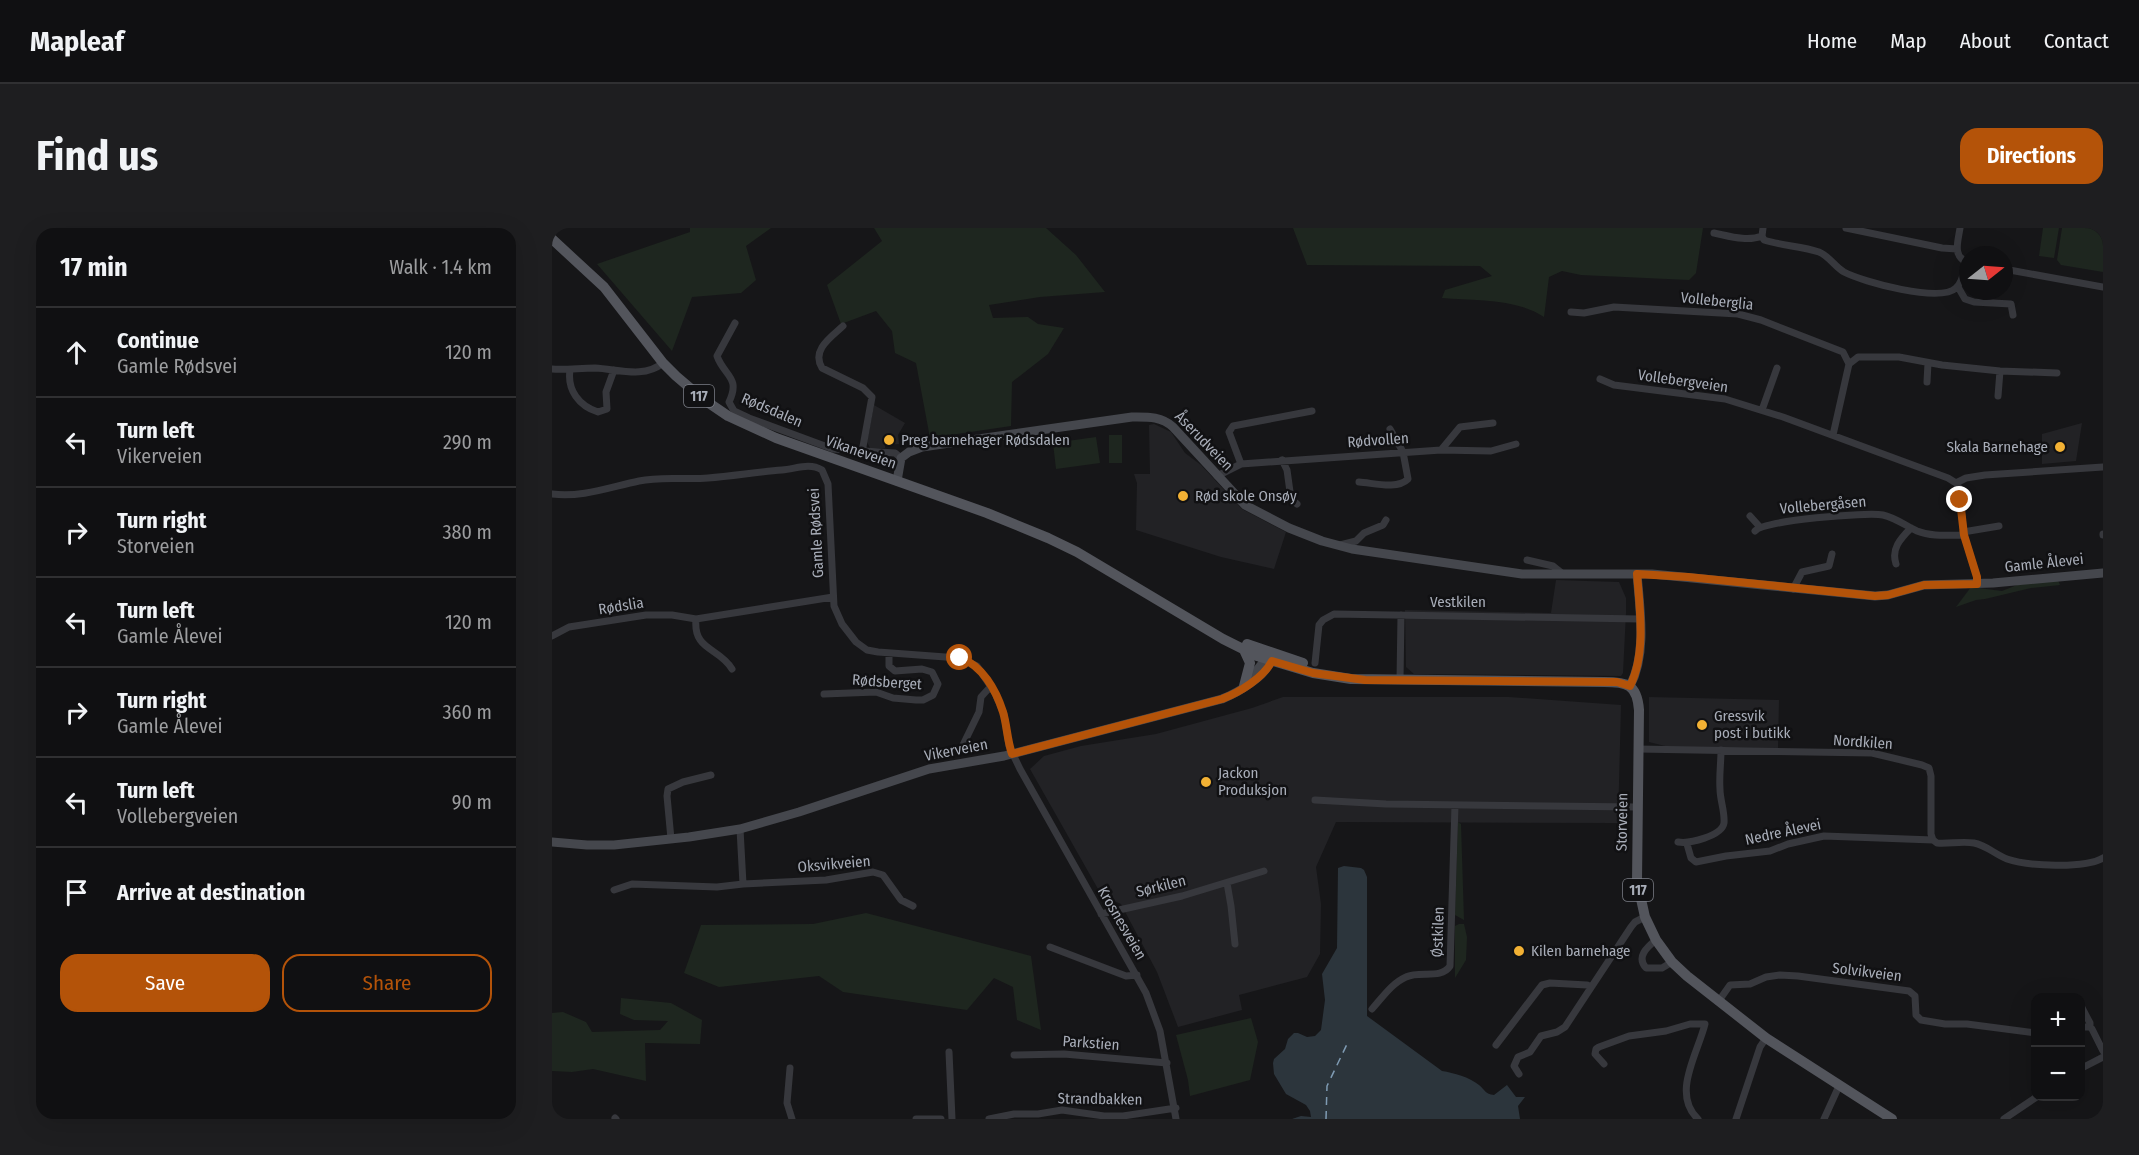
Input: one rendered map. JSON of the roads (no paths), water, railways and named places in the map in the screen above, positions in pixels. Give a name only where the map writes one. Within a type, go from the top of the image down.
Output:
[{"type":"main road","name":"Vikaneveien","points":[[552,239],[604,287],[663,363],[703,399],[741,423],[1016,524],[1048,538],[1077,552],[1243,650],[1269,658]]},
{"type":"main road","name":"Åserudveien","points":[[901,458],[914,449],[932,445],[1132,417],[1148,417],[1167,422],[1239,499],[1253,510],[1289,528],[1338,545],[1367,552],[1522,574],[1637,574]]},
{"type":"main road","points":[[897,481],[901,458]]},
{"type":"main road","name":"Gamle Ålevei","points":[[1637,574],[1875,596],[1888,595],[1924,585],[1977,584],[2103,573]]},
{"type":"main road","points":[[1630,686],[1636,675],[1638,664],[1640,619],[1637,574]]},
{"type":"main road","name":"Vikaneveien","points":[[1208,628],[1269,658]]},
{"type":"main road","points":[[1243,650],[1250,663],[1244,686]]},
{"type":"main road","name":"117","points":[[1269,658],[1385,679],[1617,682],[1630,686]]},
{"type":"main road","name":"Vikerveien","points":[[552,842],[596,846],[671,839],[740,828],[799,812],[929,769],[1012,754],[1222,699],[1244,686],[1269,658]]},
{"type":"main road","name":"Storveien","points":[[1630,686],[1638,703],[1637,881],[1645,917],[1656,940],[1672,962],[1718,1002],[1766,1038],[1892,1119]]},
{"type":"street","points":[[1846,228],[1886,232],[1941,248],[1957,249]]},
{"type":"street","points":[[1959,254],[1957,249],[1960,228]]},
{"type":"street","points":[[1714,233],[1755,239],[1762,232]]},
{"type":"street","points":[[1762,232],[1764,240],[1818,252],[1843,272],[1853,276],[1910,292],[1944,293],[1958,287],[1965,299],[2011,304],[2013,315]]},
{"type":"street","points":[[2013,271],[2103,287]]},
{"type":"street","name":"Volleberglia","points":[[1571,312],[1584,313],[1614,307],[1738,314],[1762,320],[1843,352],[1853,360]]},
{"type":"street","name":"Rødsdalen","points":[[735,323],[717,354],[718,362],[733,382],[734,390],[729,402],[731,409],[748,418],[833,448],[895,453],[901,458]]},
{"type":"street","points":[[843,326],[823,344],[819,360],[822,368],[863,388],[872,398],[862,452]]},
{"type":"street","points":[[1833,435],[1853,360],[1899,357],[1928,363],[2000,371],[2057,373]]},
{"type":"street","points":[[552,369],[592,368],[644,372],[663,363]]},
{"type":"street","points":[[1927,382],[1928,363]]},
{"type":"street","points":[[1762,410],[1777,368]]},
{"type":"street","points":[[570,370],[570,383],[578,400],[598,412],[607,409],[606,392],[614,370]]},
{"type":"street","points":[[1998,396],[2000,371]]},
{"type":"street","name":"Vollebergveien","points":[[1600,379],[1614,386],[1725,399],[1833,435],[1956,483]]},
{"type":"street","points":[[1241,464],[1230,432],[1233,426],[1312,411]]},
{"type":"street","points":[[1441,450],[1460,427],[1493,423]]},
{"type":"street","points":[[1359,482],[1396,485],[1406,481],[1408,476],[1403,452],[1390,429]]},
{"type":"street","name":"Rødvollen","points":[[1217,476],[1241,464],[1441,450],[1491,451],[1516,444]]},
{"type":"street","points":[[1282,460],[1287,470],[1291,499],[1296,504]]},
{"type":"street","name":"Gamle Rødsvei","points":[[552,494],[572,495],[640,480],[706,478],[788,470],[805,466],[818,467],[824,472],[828,484],[832,597],[838,618],[856,642],[872,651],[950,657],[966,660],[977,666],[991,687],[1004,714],[1012,754]]},
{"type":"street","points":[[1977,584],[1977,577],[1963,533],[1959,488],[1956,483],[1966,478],[1985,475],[2103,467]]},
{"type":"street","name":"Vollebergåsen","points":[[1750,516],[1757,529],[1787,520],[1876,515],[1897,520],[1911,528],[1932,534],[1963,533],[1999,526]]},
{"type":"street","points":[[1338,545],[1354,542],[1364,533],[1383,525],[1386,520]]},
{"type":"street","points":[[1896,564],[1894,550],[1903,535],[1911,528]]},
{"type":"street","points":[[1793,589],[1802,572],[1829,566],[1832,554]]},
{"type":"street","points":[[1527,560],[1553,566],[1563,574]]},
{"type":"street","name":"Rødslia","points":[[552,636],[569,627],[646,615],[672,615],[696,619],[832,597]]},
{"type":"street","name":"Vestkilen","points":[[1315,663],[1319,625],[1329,616],[1341,613],[1640,619]]},
{"type":"street","points":[[1400,680],[1401,615]]},
{"type":"street","points":[[696,619],[695,630],[699,639],[706,647],[728,662],[732,669]]},
{"type":"street","name":"Rødsberget","points":[[824,694],[876,692],[893,698],[916,700],[923,700],[933,695],[938,684],[932,672],[922,669],[895,671],[889,666],[889,653]]},
{"type":"street","points":[[962,747],[979,712],[981,697],[991,687]]},
{"type":"street","name":"Nordkilen","points":[[1638,749],[1872,753],[1922,765],[1929,768],[1931,776],[1931,834],[1933,840]]},
{"type":"street","points":[[1678,842],[1687,844],[1715,834],[1722,828],[1724,823],[1720,788],[1721,750]]},
{"type":"street","name":"Krosnesveien","points":[[1012,754],[1137,975],[1154,1012],[1167,1062],[1176,1119]]},
{"type":"street","points":[[671,839],[668,789],[683,782],[711,775]]},
{"type":"street","points":[[1316,800],[1346,803],[1637,807]]},
{"type":"street","name":"Østkilen","points":[[1372,1009],[1394,985],[1407,976],[1443,973],[1450,966],[1455,805]]},
{"type":"street","points":[[740,828],[743,884]]},
{"type":"street","name":"Nedre Ålevei","points":[[1687,844],[1691,858],[1696,862],[1770,851],[1788,844],[1824,836],[1933,840]]},
{"type":"street","points":[[1933,840],[1937,843],[1977,844],[2009,860],[2030,863],[2066,864],[2095,862],[2103,858]]},
{"type":"street","name":"Sørkilen","points":[[1101,914],[1158,902],[1264,871]]},
{"type":"street","name":"Oksvikveien","points":[[615,890],[632,884],[709,887],[826,880],[873,872],[883,875],[901,900],[913,906]]},
{"type":"street","points":[[1227,883],[1234,944]]},
{"type":"street","points":[[1519,1074],[1514,1066],[1518,1057],[1530,1052],[1541,1036],[1557,1032],[1565,1027],[1631,927],[1645,917]]},
{"type":"street","points":[[1656,940],[1644,952],[1641,959],[1643,964],[1646,968],[1662,968],[1672,962]]},
{"type":"street","points":[[1050,947],[1126,976],[1137,975]]},
{"type":"street","name":"Solvikveien","points":[[1718,1002],[1730,985],[1750,984],[1766,977],[1780,975],[1798,976],[1909,991],[1915,996],[1917,1015],[1921,1020],[2031,1033]]},
{"type":"street","points":[[1496,1045],[1542,985],[1550,982],[1591,987]]},
{"type":"street","points":[[2085,1014],[2103,1051]]},
{"type":"street","points":[[1604,1064],[1595,1054],[1599,1047],[1629,1036],[1659,1033],[1690,1024],[1705,1024],[1685,1085],[1686,1100],[1698,1119]]},
{"type":"street","points":[[2085,1027],[2090,1027]]},
{"type":"street","points":[[1736,1119],[1760,1047],[1766,1038]]},
{"type":"street","points":[[949,1052],[952,1119]]},
{"type":"street","name":"Parkstien","points":[[1014,1055],[1064,1054],[1167,1062]]},
{"type":"street","points":[[2085,1066],[2103,1057]]},
{"type":"street","points":[[790,1068],[787,1103],[792,1119]]},
{"type":"street","points":[[1824,1119],[1839,1086]]},
{"type":"street","points":[[2004,1119],[2031,1101]]},
{"type":"street","name":"Strandbakken","points":[[989,1119],[1006,1115],[1038,1114],[1062,1110],[1113,1116],[1156,1113],[1176,1108]]},
{"type":"street","points":[[916,1119],[941,1119]]},
{"type":"place","name":"Preg barnehager Rødsdalen","points":[[889,440]]},
{"type":"place","name":"Skala Barnehage","points":[[2060,447]]},
{"type":"place","name":"Rød skole Onsøy","points":[[1183,496]]},
{"type":"place","name":"Gressvik post i butikk","points":[[1702,725]]},
{"type":"place","name":"Jackon Produksjon","points":[[1206,782]]},
{"type":"place","name":"Kilen barnehage","points":[[1519,951]]}]
